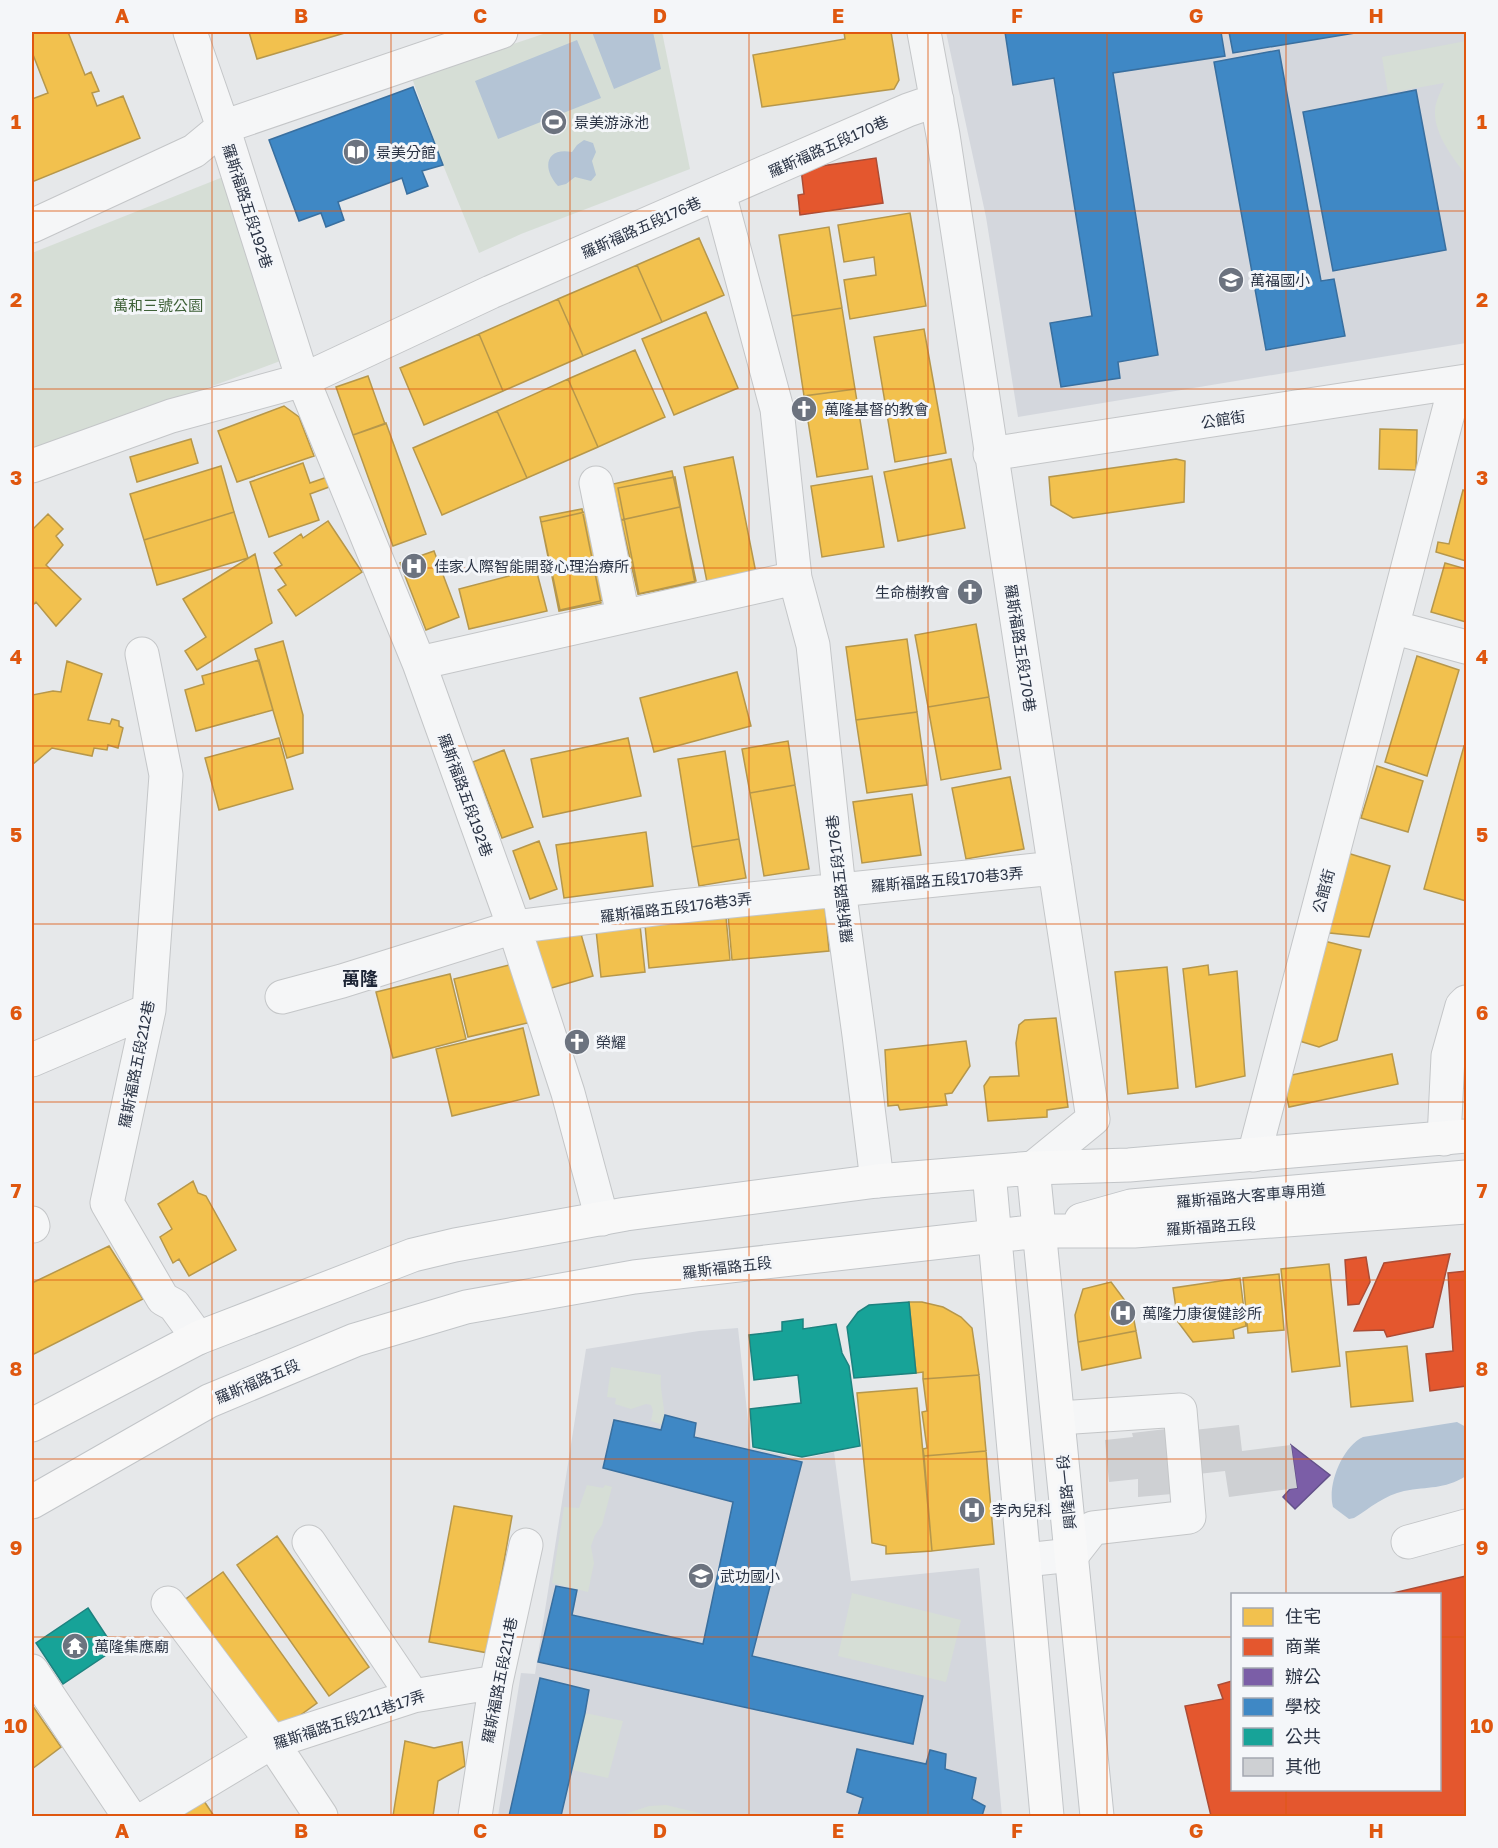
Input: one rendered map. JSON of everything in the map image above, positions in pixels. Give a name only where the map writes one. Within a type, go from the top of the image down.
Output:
[{"type":"main road","points":[[32,1425],[198,1338],[413,1255],[455,1245],[659,1209],[877,1182],[1033,1168],[1128,1165],[1455,1138]]},
{"type":"main road","name":"興隆路一段","points":[[1033,1168],[1097,1816]]},
{"type":"main road","points":[[989,1172],[1047,1816]]},
{"type":"main road","name":"羅斯福路大客車專用道","points":[[1039,1231],[1131,1206],[1467,1177]]},
{"type":"main road","name":"羅斯福路五段","points":[[32,1503],[209,1401],[356,1340],[466,1308],[634,1277],[948,1241],[995,1238],[1039,1231],[1134,1231],[1467,1207]]},
{"type":"street","name":"羅斯福路五段192巷","points":[[190,32],[303,380],[419,663],[514,927],[568,1093],[602,1219]]},
{"type":"street","points":[[32,226],[194,151],[222,127],[501,32]]},
{"type":"street","name":"羅斯福路五段170巷","points":[[924,32],[937,100],[1093,1119],[1033,1168]]},
{"type":"street","name":"羅斯福路五段170巷","points":[[719,193],[897,115],[937,100]]},
{"type":"street","name":"羅斯福路五段176巷","points":[[303,380],[491,292],[719,193],[777,410],[795,578],[813,645],[838,889],[866,1082],[877,1182]]},
{"type":"street","points":[[32,466],[171,416],[303,380]]},
{"type":"street","name":"公館街","points":[[990,454],[1461,382],[1392,627],[1254,1155]]},
{"type":"street","points":[[596,483],[624,616]]},
{"type":"street","points":[[419,663],[795,578]]},
{"type":"street","points":[[1392,627],[1467,647]]},
{"type":"street","name":"羅斯福路五段212巷","points":[[142,654],[166,775],[149,1010],[107,1203],[163,1299],[174,1305],[198,1338]]},
{"type":"street","name":"羅斯福路五段170巷3弄","points":[[838,889],[1055,868]]},
{"type":"street","name":"羅斯福路五段176巷3弄","points":[[282,997],[342,981],[514,927],[838,889]]},
{"type":"street","points":[[1455,1138],[1448,1056],[1462,1006],[1467,1002]]},
{"type":"street","points":[[32,1060],[149,1010]]},
{"type":"street","points":[[1025,1560],[1072,1555],[1093,1528],[1189,1517],[1180,1410],[1059,1418]]},
{"type":"street","points":[[1408,1542],[1467,1526]]},
{"type":"street","points":[[309,1542],[413,1696]]},
{"type":"street","name":"羅斯福路五段211巷","points":[[475,1816],[496,1682],[526,1545]]},
{"type":"street","points":[[168,1603],[272,1742],[321,1816]]},
{"type":"street","points":[[32,1671],[129,1816]]},
{"type":"street","name":"羅斯福路五段211巷17弄","points":[[149,1816],[272,1742],[413,1696],[496,1682]]},
{"type":"shaded area","name":"萬福國小","points":[[946,32],[1466,32],[1466,343],[1018,417],[986,217]]},
{"type":"shaded area","name":"武功國小","points":[[738,1328],[751,1448],[802,1459],[834,1452],[851,1581],[979,1568],[1002,1816],[498,1816],[521,1673],[535,1674],[586,1349],[699,1331]]},
{"type":"green space","name":"景美游泳池","points":[[549,32],[662,32],[690,169],[521,234],[479,253],[443,165],[412,78]]},
{"type":"green space","points":[[1466,41],[1466,175],[1445,145],[1436,120],[1436,104],[1444,83],[1388,93],[1382,57]]},
{"type":"green space","name":"萬和三號公園","points":[[223,177],[283,360],[32,452],[32,253]]},
{"type":"green space","points":[[611,1367],[661,1375],[663,1425],[651,1421],[653,1411],[651,1405],[646,1404],[631,1409],[615,1404],[616,1398],[607,1397]]},
{"type":"green space","points":[[587,1485],[612,1487],[602,1525],[591,1546],[594,1563],[588,1592],[552,1583],[564,1507],[579,1508]]},
{"type":"green space","points":[[852,1593],[961,1620],[946,1682],[838,1656]]},
{"type":"green space","points":[[585,1713],[623,1721],[608,1778],[572,1770]]},
{"type":"green space","points":[[666,1805],[712,1816],[619,1816],[649,1806]]},
{"type":"water","points":[[592,32],[653,32],[661,69],[614,89]]},
{"type":"water","points":[[577,40],[601,98],[498,139],[475,81]]},
{"type":"water","points":[[584,140],[593,143],[596,152],[592,161],[596,175],[591,181],[575,177],[566,184],[558,186],[548,166],[551,156],[563,151],[572,152]]},
{"type":"water","points":[[1457,1422],[1466,1427],[1466,1476],[1443,1486],[1397,1493],[1354,1518],[1349,1519],[1333,1507],[1334,1478],[1343,1458],[1355,1442],[1363,1437]]},
{"type":"building: 住宅","points":[[32,32],[68,32],[85,75],[91,72],[99,91],[92,93],[97,106],[123,96],[140,138],[32,182],[32,99],[48,93],[32,52]]},
{"type":"building: 住宅","points":[[249,32],[348,32],[257,59]]},
{"type":"building: 住宅","points":[[844,32],[891,32],[899,80],[894,89],[762,107],[753,55],[845,39]]},
{"type":"building: 住宅","points":[[910,213],[926,306],[850,319],[844,280],[876,275],[874,257],[844,262],[838,225]]},
{"type":"building: 住宅","points":[[829,227],[842,308],[792,316],[779,235]]},
{"type":"building: 住宅","points":[[699,238],[724,295],[662,322],[637,265]]},
{"type":"building: 住宅","points":[[637,265],[662,322],[583,356],[558,299]]},
{"type":"building: 住宅","points":[[558,299],[583,356],[503,391],[479,334]]},
{"type":"building: 住宅","points":[[842,308],[855,389],[804,396],[792,316]]},
{"type":"building: 住宅","points":[[706,312],[738,388],[674,415],[642,339]]},
{"type":"building: 住宅","points":[[924,329],[946,453],[895,462],[874,337]]},
{"type":"building: 住宅","points":[[479,334],[503,391],[424,425],[400,368]]},
{"type":"building: 住宅","points":[[635,350],[665,417],[598,447],[568,379]]},
{"type":"building: 住宅","points":[[368,376],[385,424],[353,435],[336,387]]},
{"type":"building: 住宅","points":[[568,379],[598,447],[527,478],[497,411]]},
{"type":"building: 住宅","points":[[855,389],[868,469],[817,477],[804,396]]},
{"type":"building: 住宅","points":[[284,406],[299,417],[314,456],[237,482],[218,431]]},
{"type":"building: 住宅","points":[[497,411],[527,478],[442,515],[413,448]]},
{"type":"building: 住宅","points":[[386,423],[426,534],[393,546],[353,435]]},
{"type":"building: 住宅","points":[[1380,429],[1417,430],[1416,470],[1379,469]]},
{"type":"building: 住宅","points":[[191,439],[198,463],[137,482],[130,457]]},
{"type":"building: 住宅","points":[[733,457],[756,573],[707,582],[684,467]]},
{"type":"building: 住宅","points":[[951,459],[965,528],[898,541],[884,472]]},
{"type":"building: 住宅","points":[[1176,459],[1185,461],[1184,502],[1073,518],[1051,505],[1049,477]]},
{"type":"building: 住宅","points":[[303,463],[310,483],[336,474],[340,483],[310,494],[319,520],[269,537],[250,482]]},
{"type":"building: 住宅","points":[[221,466],[234,512],[144,540],[130,494]]},
{"type":"building: 住宅","points":[[672,471],[680,507],[621,520],[613,484]]},
{"type":"building: 住宅","points":[[872,476],[884,547],[822,557],[811,486]]},
{"type":"building: 住宅","points":[[675,477],[695,583],[639,594],[618,488]]},
{"type":"building: 住宅","points":[[1463,490],[1466,491],[1466,561],[1436,552],[1438,542],[1449,544]]},
{"type":"building: 住宅","points":[[680,507],[696,581],[638,594],[621,520]]},
{"type":"building: 住宅","points":[[582,509],[601,603],[559,611],[540,517]]},
{"type":"building: 住宅","points":[[234,512],[248,558],[157,585],[144,540]]},
{"type":"building: 住宅","points":[[585,512],[605,600],[560,610],[541,522]]},
{"type":"building: 住宅","points":[[48,514],[63,529],[56,536],[63,545],[46,565],[81,599],[56,626],[36,602],[32,606],[32,530]]},
{"type":"building: 住宅","points":[[328,521],[362,572],[296,616],[278,590],[286,585],[275,569],[282,565],[274,553],[301,534],[303,538]]},
{"type":"building: 住宅","points":[[434,551],[459,617],[426,630],[400,563]]},
{"type":"building: 住宅","points":[[255,554],[272,623],[197,670],[185,651],[206,637],[183,599]]},
{"type":"building: 住宅","points":[[1445,563],[1466,569],[1466,622],[1431,612]]},
{"type":"building: 住宅","points":[[536,569],[547,611],[469,629],[459,589]]},
{"type":"building: 住宅","points":[[976,624],[989,697],[928,707],[915,635]]},
{"type":"building: 住宅","points":[[907,639],[917,712],[856,720],[846,647]]},
{"type":"building: 住宅","points":[[283,641],[303,715],[303,753],[287,758],[255,649]]},
{"type":"building: 住宅","points":[[1417,656],[1459,670],[1427,776],[1385,762]]},
{"type":"building: 住宅","points":[[259,660],[273,710],[196,731],[185,690],[204,684],[202,676]]},
{"type":"building: 住宅","points":[[67,661],[102,674],[88,720],[110,724],[112,719],[119,721],[119,726],[123,728],[118,748],[108,745],[107,750],[94,748],[92,756],[52,748],[32,765],[32,695],[53,691],[61,692]]},
{"type":"building: 住宅","points":[[737,672],[751,726],[654,752],[640,698]]},
{"type":"building: 住宅","points":[[989,697],[1001,769],[941,780],[928,707]]},
{"type":"building: 住宅","points":[[917,712],[927,785],[867,793],[856,720]]},
{"type":"building: 住宅","points":[[279,738],[293,789],[219,810],[205,758]]},
{"type":"building: 住宅","points":[[628,738],[641,796],[543,817],[531,759]]},
{"type":"building: 住宅","points":[[788,741],[795,785],[750,793],[742,749]]},
{"type":"building: 住宅","points":[[1464,746],[1466,747],[1466,901],[1424,889]]},
{"type":"building: 住宅","points":[[504,750],[533,827],[502,838],[473,762]]},
{"type":"building: 住宅","points":[[725,751],[739,839],[692,847],[678,759]]},
{"type":"building: 住宅","points":[[1377,766],[1423,781],[1408,832],[1361,818]]},
{"type":"building: 住宅","points":[[1010,777],[1024,849],[966,859],[952,788]]},
{"type":"building: 住宅","points":[[795,785],[809,869],[764,876],[750,793]]},
{"type":"building: 住宅","points":[[912,794],[921,855],[862,863],[853,802]]},
{"type":"building: 住宅","points":[[646,832],[653,886],[564,898],[556,845]]},
{"type":"building: 住宅","points":[[739,839],[746,878],[699,886],[692,847]]},
{"type":"building: 住宅","points":[[539,841],[557,889],[530,899],[513,851]]},
{"type":"building: 住宅","points":[[1344,852],[1390,866],[1369,937],[1320,932]]},
{"type":"building: 住宅","points":[[825,907],[829,951],[732,960],[728,915]]},
{"type":"building: 住宅","points":[[726,917],[730,960],[649,968],[645,925]]},
{"type":"building: 住宅","points":[[640,925],[645,972],[601,977],[596,930]]},
{"type":"building: 住宅","points":[[579,927],[593,976],[548,989],[534,940]]},
{"type":"building: 住宅","points":[[1324,941],[1361,950],[1337,1040],[1319,1047],[1296,1040]]},
{"type":"building: 住宅","points":[[521,962],[536,1021],[468,1037],[454,979]]},
{"type":"building: 住宅","points":[[1208,965],[1209,975],[1237,971],[1245,1076],[1196,1087],[1183,969]]},
{"type":"building: 住宅","points":[[1167,967],[1178,1088],[1128,1094],[1115,972]]},
{"type":"building: 住宅","points":[[450,974],[466,1039],[393,1058],[376,992]]},
{"type":"building: 住宅","points":[[1056,1018],[1068,1107],[1047,1110],[1047,1117],[988,1121],[984,1086],[990,1077],[1019,1076],[1016,1043],[1019,1025],[1025,1020]]},
{"type":"building: 住宅","points":[[523,1028],[539,1095],[452,1116],[436,1049]]},
{"type":"building: 住宅","points":[[966,1041],[970,1066],[952,1093],[945,1094],[947,1105],[900,1110],[898,1105],[888,1106],[885,1050]]},
{"type":"building: 住宅","points":[[1392,1054],[1398,1084],[1289,1107],[1282,1077]]},
{"type":"building: 住宅","points":[[1466,1058],[1466,1088],[1456,1089]]},
{"type":"building: 住宅","points":[[193,1181],[198,1193],[206,1196],[236,1250],[189,1276],[179,1259],[173,1263],[160,1237],[172,1229],[158,1204]]},
{"type":"building: 住宅","points":[[109,1246],[143,1299],[32,1355],[32,1283]]},
{"type":"building: 住宅","points":[[1329,1264],[1340,1366],[1292,1372],[1281,1269]]},
{"type":"building: 住宅","points":[[1279,1274],[1284,1330],[1248,1333],[1243,1278]]},
{"type":"building: 住宅","points":[[1240,1278],[1246,1326],[1233,1330],[1234,1338],[1193,1342],[1178,1322],[1173,1288]]},
{"type":"building: 住宅","points":[[1111,1282],[1132,1310],[1136,1331],[1078,1342],[1075,1315],[1083,1289]]},
{"type":"building: 住宅","points":[[909,1302],[922,1302],[943,1307],[961,1317],[972,1328],[979,1375],[923,1379],[923,1372],[916,1373]]},
{"type":"building: 住宅","points":[[1136,1331],[1141,1358],[1082,1370],[1078,1342]]},
{"type":"building: 住宅","points":[[1407,1346],[1413,1401],[1351,1407],[1346,1352]]},
{"type":"building: 住宅","points":[[979,1375],[986,1451],[924,1456],[923,1449],[927,1448],[922,1412],[927,1411],[923,1379]]},
{"type":"building: 住宅","points":[[917,1388],[932,1551],[886,1554],[886,1546],[872,1543],[857,1393]]},
{"type":"building: 住宅","points":[[986,1451],[994,1544],[932,1551],[924,1456]]},
{"type":"building: 住宅","points":[[454,1506],[512,1516],[488,1653],[429,1642]]},
{"type":"building: 住宅","points":[[277,1536],[369,1667],[329,1696],[237,1565]]},
{"type":"building: 住宅","points":[[223,1572],[317,1703],[277,1732],[183,1601]]},
{"type":"building: 住宅","points":[[32,1705],[61,1747],[32,1769]]},
{"type":"building: 住宅","points":[[405,1741],[434,1748],[462,1742],[465,1766],[438,1781],[433,1816],[393,1816]]},
{"type":"building: 住宅","points":[[204,1801],[214,1816],[182,1816]]},
{"type":"building: 商業","points":[[876,158],[883,203],[800,215],[798,195],[804,194],[801,169]]},
{"type":"building: 商業","points":[[1450,1254],[1433,1327],[1387,1337],[1384,1330],[1354,1331],[1384,1263]]},
{"type":"building: 商業","points":[[1366,1257],[1370,1282],[1359,1304],[1348,1305],[1345,1260]]},
{"type":"building: 商業","points":[[1466,1271],[1466,1386],[1430,1391],[1426,1354],[1453,1351],[1448,1273]]},
{"type":"building: 商業","points":[[1466,1576],[1466,1816],[1211,1816],[1185,1706],[1223,1699],[1218,1685],[1231,1681],[1231,1791],[1441,1791],[1441,1593],[1393,1593]]},
{"type":"building: 辦公","points":[[1291,1445],[1330,1475],[1295,1509],[1283,1497],[1290,1489],[1297,1488]]},
{"type":"building: 學校","points":[[1005,32],[1221,32],[1225,56],[1113,73],[1158,355],[1118,362],[1120,378],[1061,387],[1050,323],[1092,316],[1054,78],[1013,85]]},
{"type":"building: 學校","points":[[1229,32],[1361,32],[1233,53]]},
{"type":"building: 學校","points":[[1279,50],[1321,281],[1334,279],[1345,336],[1266,350],[1214,62]]},
{"type":"building: 學校","name":"景美分館","points":[[413,87],[443,165],[422,171],[428,186],[407,194],[402,178],[338,202],[344,220],[326,227],[321,213],[299,221],[269,140]]},
{"type":"building: 學校","points":[[1416,90],[1446,250],[1333,271],[1303,112]]},
{"type":"building: 學校","points":[[665,1415],[696,1423],[694,1437],[802,1462],[752,1656],[923,1696],[913,1744],[538,1662],[556,1586],[577,1590],[572,1615],[703,1644],[733,1502],[603,1468],[614,1420],[661,1430]]},
{"type":"building: 學校","points":[[540,1678],[589,1690],[585,1713],[561,1816],[509,1816]]},
{"type":"building: 學校","points":[[857,1749],[926,1764],[930,1750],[946,1754],[945,1769],[976,1778],[972,1799],[985,1806],[982,1816],[858,1816],[863,1798],[847,1792]]},
{"type":"building: 公共","points":[[909,1302],[916,1373],[854,1378],[847,1327],[858,1312],[869,1305]]},
{"type":"building: 公共","points":[[803,1319],[803,1329],[836,1324],[842,1353],[849,1366],[860,1446],[802,1457],[753,1447],[750,1409],[801,1403],[798,1375],[754,1380],[749,1335],[782,1331],[782,1322]]},
{"type":"building: 公共","name":"萬隆集應廟","points":[[88,1608],[115,1649],[63,1684],[36,1643]]},
{"type":"building: 其他","points":[[1239,1425],[1242,1451],[1291,1445],[1297,1488],[1229,1497],[1225,1471],[1171,1477],[1172,1494],[1138,1497],[1138,1479],[1109,1482],[1105,1440],[1133,1437],[1132,1433],[1166,1429],[1167,1433]]},
{"type":"place","name":"景美游泳池","points":[[554,122]]},
{"type":"place","name":"景美分館","points":[[356,152]]},
{"type":"place","name":"萬福國小","points":[[1231,280]]},
{"type":"place","name":"萬隆基督的教會","points":[[804,409]]},
{"type":"place","name":"佳家人際智能開發心理治療所","points":[[414,566]]},
{"type":"place","name":"生命樹教會","points":[[970,592]]},
{"type":"place","name":"榮耀","points":[[577,1042]]},
{"type":"place","name":"萬隆力康復健診所","points":[[1123,1313]]},
{"type":"place","name":"李內兒科","points":[[972,1510]]},
{"type":"place","name":"武功國小","points":[[701,1576]]},
{"type":"place","name":"萬隆集應廟","points":[[75,1646]]},
{"type":"district","name":"萬隆","points":[[360,978]]}]
